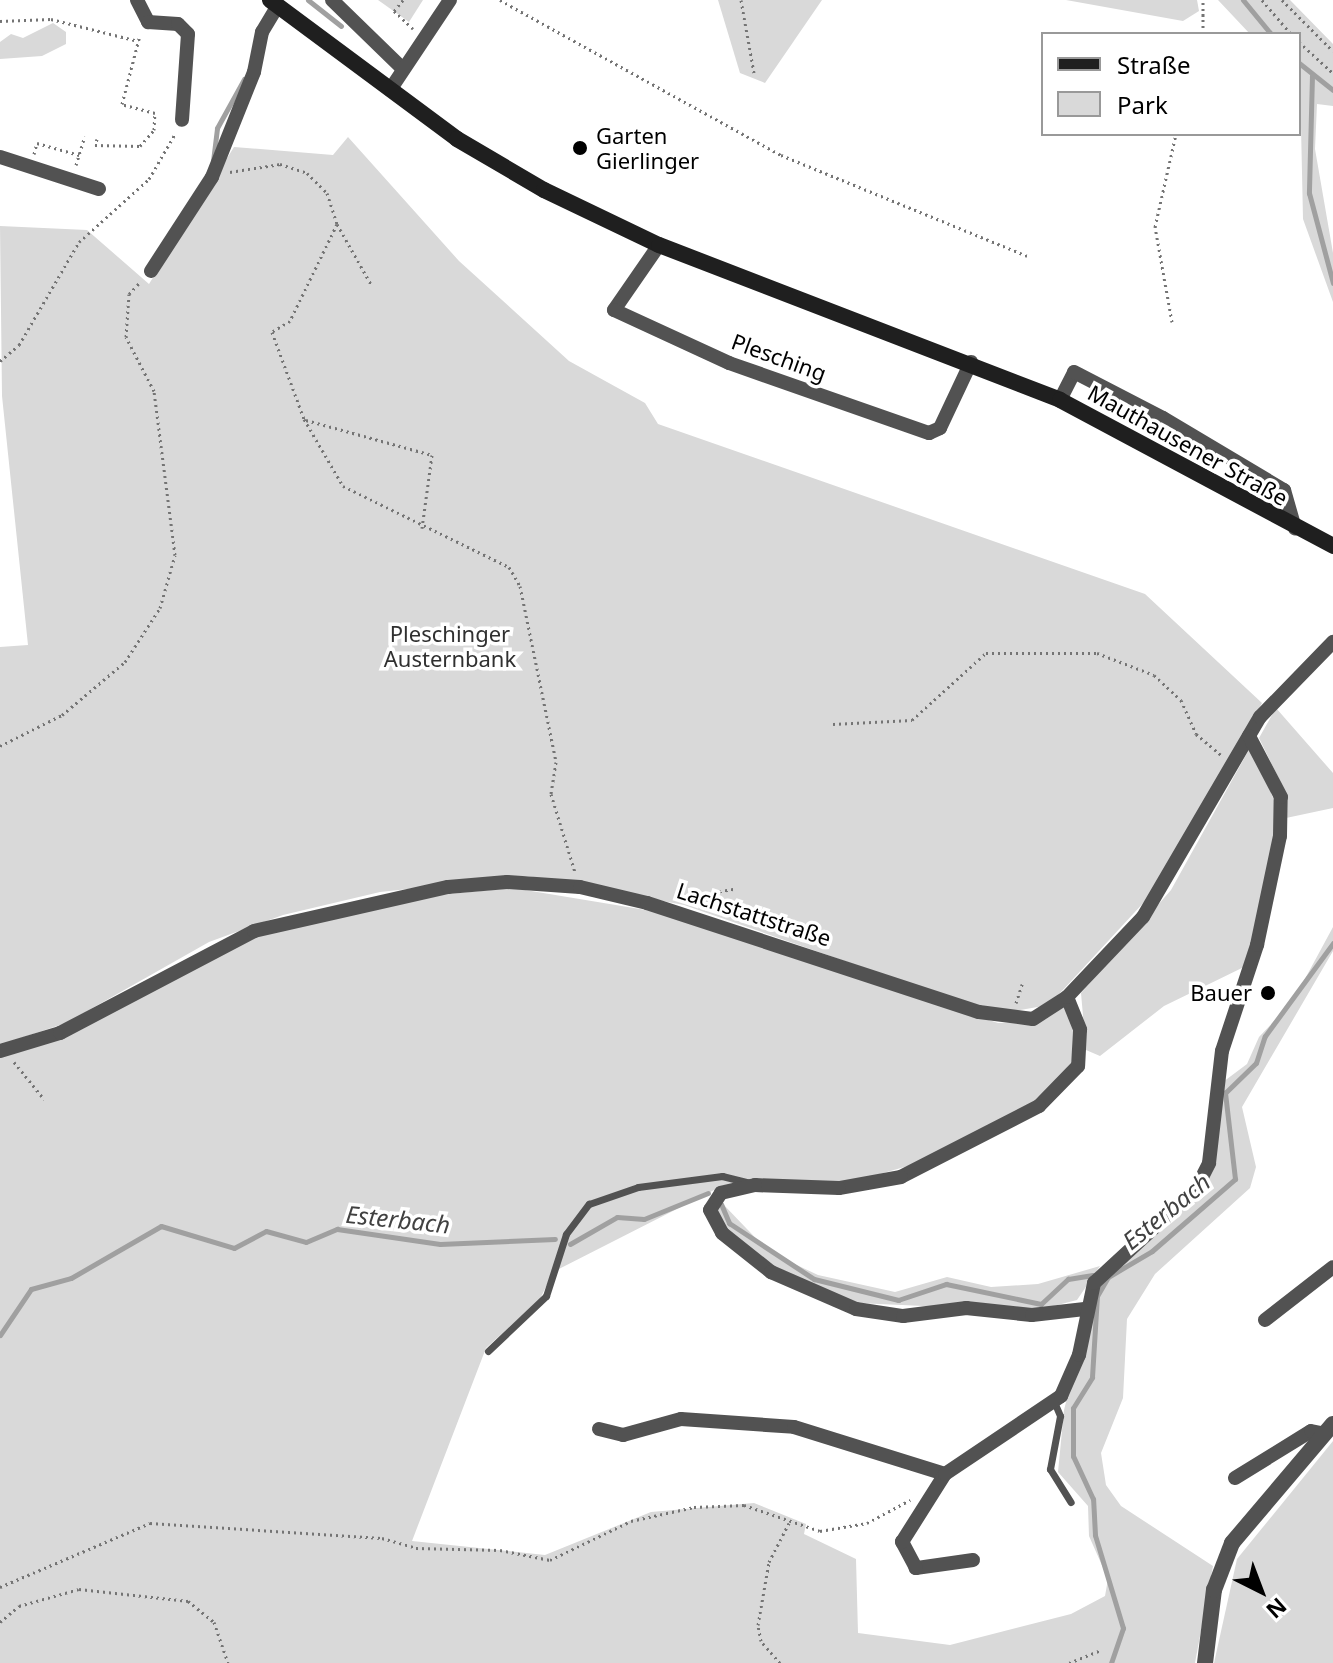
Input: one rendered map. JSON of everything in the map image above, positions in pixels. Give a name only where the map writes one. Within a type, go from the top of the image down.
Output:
[{"type":"main road","points":[[274,3],[390,90],[499,165],[659,245],[971,362]]},
{"type":"main road","name":"Mauthausener Straße","points":[[971,362],[1060,400],[1333,546]]},
{"type":"street","points":[[137,0],[148,22],[178,24],[188,34],[182,120]]},
{"type":"street","points":[[332,0],[403,69]]},
{"type":"street","points":[[390,90],[450,0]]},
{"type":"street","points":[[151,271],[212,177],[254,72],[262,32],[274,3]]},
{"type":"street","points":[[0,157],[99,189]]},
{"type":"street","name":"Plesching","points":[[659,245],[614,310],[729,363],[929,433],[940,428],[971,362]]},
{"type":"street","name":"Mauthausener Straße","points":[[1060,400],[1074,372],[1163,418],[1284,490],[1295,528]]},
{"type":"street","name":"Lachstattstraße","points":[[4,1050],[60,1033],[254,931],[448,887],[580,887],[647,903],[979,1012],[1033,1019],[1067,997],[1162,892],[1274,697],[1333,642]]},
{"type":"street","points":[[973,1560],[916,1568],[902,1550],[945,1474],[1055,1404],[1074,1372],[1085,1309],[1106,1266],[1186,1199],[1209,1163],[1222,1051],[1257,945],[1280,836],[1281,797],[1249,736]]},
{"type":"street","points":[[1067,997],[1080,1030],[1078,1066],[1039,1106],[901,1177],[839,1188],[755,1185],[721,1193],[710,1210],[713,1221],[761,1266],[827,1300],[903,1316],[966,1308],[1032,1315],[1085,1309]]},
{"type":"street","points":[[1265,1320],[1333,1267]]},
{"type":"street","points":[[599,1429],[623,1435],[681,1419],[810,1429],[945,1474]]},
{"type":"street","points":[[1235,1478],[1311,1431],[1329,1429]]},
{"type":"street","points":[[1205,1663],[1214,1590],[1232,1543],[1329,1429]]},
{"type":"lane","points":[[488,1351],[546,1296],[566,1234],[589,1204],[614,1192],[696,1179],[755,1185]]},
{"type":"lane","points":[[1055,1404],[1060,1416],[1050,1469],[1071,1502]]},
{"type":"path","points":[[403,0],[394,11],[424,40]]},
{"type":"path","points":[[500,0],[781,155],[1027,256]]},
{"type":"path","points":[[741,0],[754,73]]},
{"type":"path","points":[[1203,0],[1203,32]]},
{"type":"path","points":[[1262,0],[1289,32]]},
{"type":"path","points":[[1282,0],[1333,51]]},
{"type":"path","points":[[0,21],[51,19],[138,41]]},
{"type":"path","points":[[97,139],[95,145],[140,146],[154,130],[155,113],[122,104],[142,28]]},
{"type":"path","points":[[1301,44],[1333,73]]},
{"type":"path","points":[[0,361],[19,345],[79,242],[149,179],[182,120]]},
{"type":"path","points":[[71,180],[85,136]]},
{"type":"path","points":[[1172,322],[1155,227],[1176,136]]},
{"type":"path","points":[[31,167],[37,143],[79,155]]},
{"type":"path","points":[[212,177],[270,164],[307,173],[327,193],[337,224],[372,286]]},
{"type":"path","points":[[337,224],[290,321],[272,332],[304,419],[343,486],[422,528],[509,567],[520,586],[556,762],[551,794],[580,887]]},
{"type":"path","points":[[0,746],[62,715],[125,662],[160,608],[175,555],[154,391],[126,337],[129,294],[151,271]]},
{"type":"path","points":[[304,419],[432,455],[422,528]]},
{"type":"path","points":[[833,724],[912,720],[986,653],[1097,653],[1154,675],[1181,700],[1196,734],[1234,765]]},
{"type":"path","points":[[647,903],[733,889]]},
{"type":"path","points":[[4,1050],[44,1099]]},
{"type":"path","points":[[0,1587],[150,1523],[382,1538],[416,1548],[500,1550],[550,1560],[631,1521],[694,1507],[744,1505],[789,1523],[842,1529],[914,1497]]},
{"type":"path","points":[[780,1663],[761,1641],[758,1625],[769,1562],[789,1523]]},
{"type":"path","points":[[0,1622],[19,1606],[79,1589],[188,1601],[214,1622],[228,1663]]},
{"type":"path","points":[[1069,1663],[1102,1650]]},
{"type":"green space","points":[[378,0],[423,0],[409,22]]},
{"type":"green space","points":[[718,0],[822,0],[765,83],[740,73]]},
{"type":"green space","points":[[1066,0],[1197,0],[1199,11],[1183,21]]},
{"type":"green space","points":[[1218,0],[1290,0],[1333,44],[1333,106],[1317,104],[1315,149],[1333,253],[1333,302],[1303,219],[1301,32],[1248,32]]},
{"type":"green space","points":[[53,23],[66,32],[66,44],[42,56],[0,59],[0,42],[11,34],[23,38]]},
{"type":"green space","name":"Pleschinger Austernbank","points":[[348,137],[459,261],[569,361],[645,403],[658,424],[1145,594],[1262,703],[1158,887],[1049,1005],[1008,1012],[954,999],[684,905],[528,876],[380,892],[283,915],[209,942],[66,1023],[0,1045],[0,647],[28,645],[2,396],[0,226],[87,230],[149,284],[234,147],[333,155]]},
{"type":"green space","points":[[1276,708],[1333,773],[1333,808],[1286,818],[1279,779],[1259,738]]},
{"type":"green space","points":[[1251,746],[1279,812],[1246,966],[1164,1006],[1100,1056],[1086,1050],[1081,993],[1171,890]]},
{"type":"green space","points":[[513,888],[658,912],[998,1023],[1039,1022],[1065,1006],[1073,1017],[1072,1068],[1042,1098],[915,1164],[848,1183],[724,1185],[553,1272],[540,1299],[486,1348],[412,1541],[545,1555],[651,1512],[754,1503],[806,1524],[804,1534],[856,1559],[858,1633],[950,1645],[1071,1614],[1105,1596],[1108,1579],[1089,1536],[1088,1506],[1058,1472],[1064,1410],[1095,1288],[1205,1181],[1223,1082],[1247,1064],[1259,1037],[1293,1001],[1333,927],[1333,951],[1242,1107],[1256,1167],[1250,1188],[1155,1274],[1127,1319],[1123,1398],[1101,1453],[1106,1485],[1121,1506],[1213,1566],[1195,1663],[0,1663],[0,1056],[63,1037],[261,934],[439,895]]},
{"type":"green space","points":[[722,1203],[769,1252],[818,1275],[895,1292],[947,1277],[991,1287],[1038,1284],[1100,1266],[1077,1300],[1034,1311],[857,1303],[772,1267],[724,1228],[716,1205]]},
{"type":"green space","points":[[1333,1441],[1333,1663],[1214,1663],[1237,1559]]},
{"type":"waterway","points":[[308,0],[341,26]]},
{"type":"waterway","points":[[1243,0],[1269,32]]},
{"type":"waterway","points":[[1301,65],[1333,90]]},
{"type":"waterway","name":"Esterbach","points":[[1312,75],[1309,193],[1333,283]]},
{"type":"waterway","points":[[213,161],[217,128],[244,79]]},
{"type":"waterway","name":"Esterbach","points":[[1111,1663],[1123,1628],[1095,1535],[1093,1499],[1073,1456],[1073,1408],[1092,1377],[1097,1296],[1108,1277],[1152,1251],[1235,1179],[1225,1093],[1256,1063],[1265,1036],[1333,943]]},
{"type":"waterway","name":"Esterbach","points":[[570,1244],[617,1217],[644,1219],[708,1193]]},
{"type":"waterway","name":"Esterbach","points":[[721,1204],[729,1223],[814,1279],[898,1300],[946,1284],[1041,1304],[1068,1279],[1093,1275]]},
{"type":"waterway","name":"Esterbach","points":[[0,1335],[31,1289],[71,1278],[161,1226],[234,1248],[266,1231],[306,1242],[337,1229],[440,1244],[555,1239]]},
{"type":"place","name":"Garten Gierlinger","points":[[580,148]]},
{"type":"place","name":"Bauer","points":[[1268,993]]}]
